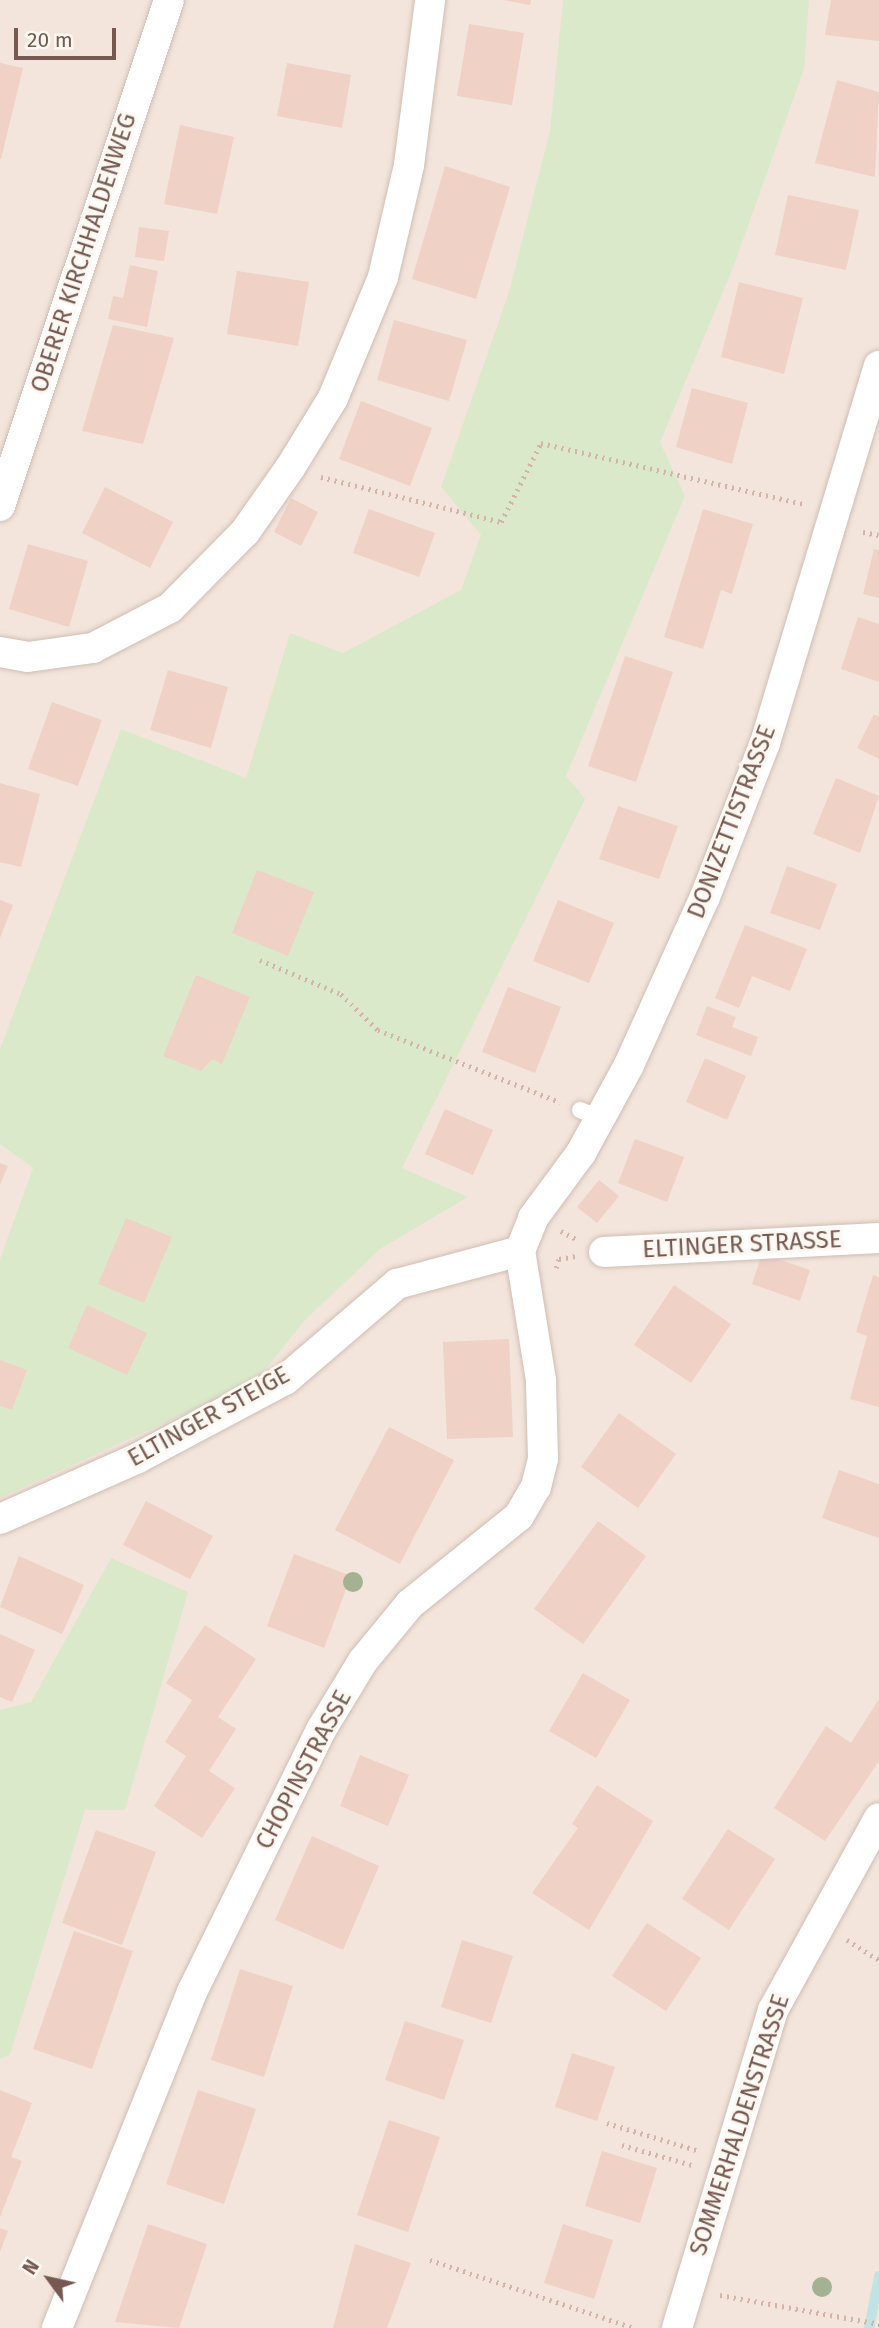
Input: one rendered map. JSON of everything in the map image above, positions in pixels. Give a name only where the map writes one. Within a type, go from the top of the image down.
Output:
[{"type":"street","name":"OBERER KIRCHHALDENWEG","points":[[0,506],[169,0]]},
{"type":"street","points":[[0,652],[29,657],[93,648],[170,608],[245,533],[290,468],[333,398],[383,277],[409,165],[430,0]]},
{"type":"street","name":"DONIZETTISTRASSE","points":[[520,1251],[533,1218],[705,897],[765,743],[879,366]]},
{"type":"street","name":"ELTINGER STRASSE","points":[[604,1252],[879,1238]]},
{"type":"street","name":"ELTINGER STEIGE","points":[[0,1519],[138,1458],[285,1380],[397,1284],[520,1251]]},
{"type":"street","name":"CHOPINSTRASSE","points":[[57,2328],[186,2005],[321,1730],[363,1661],[410,1604],[519,1516],[536,1487],[543,1459],[541,1380],[520,1251]]},
{"type":"street","name":"SOMMERHALDENSTRASSE","points":[[677,2328],[773,2010],[879,1818]]},
{"type":"path","points":[[290,468],[500,522],[541,443],[835,511]]},
{"type":"path","points":[[260,960],[341,994],[378,1030],[590,1114]]},
{"type":"path","points":[[533,1218],[604,1252]]},
{"type":"path","points":[[607,2123],[725,2167]]},
{"type":"path","points":[[622,2145],[725,2167]]},
{"type":"path","points":[[430,2260],[634,2328]]},
{"type":"path","points":[[688,2289],[879,2324]]},
{"type":"shaded area","points":[[0,0],[879,0],[879,2328],[0,2328]]},
{"type":"green space","points":[[563,0],[809,0],[804,69],[733,268],[660,442],[685,496],[566,776],[585,799],[402,1168],[468,1197],[380,1249],[305,1320],[256,1381],[0,1498],[0,1259],[33,1168],[0,1144],[0,1049],[121,729],[246,778],[290,633],[343,653],[461,590],[481,535],[441,487],[509,292],[550,131]]},
{"type":"green space","points":[[111,1558],[188,1592],[125,1810],[85,1810],[10,2055],[0,2059],[0,1710],[31,1702]]},
{"type":"building","points":[[503,0],[531,0],[530,5]]},
{"type":"building","points":[[831,0],[879,0],[879,41],[825,35]]},
{"type":"building","points":[[469,24],[524,33],[512,105],[457,96]]},
{"type":"building","points":[[0,63],[23,68],[1,159],[0,159]]},
{"type":"building","points":[[287,63],[351,75],[342,128],[277,116]]},
{"type":"building","points":[[837,80],[879,92],[875,177],[815,163]]},
{"type":"building","points":[[180,125],[234,137],[217,214],[164,204]]},
{"type":"building","points":[[445,166],[510,187],[476,299],[412,279]]},
{"type":"building","points":[[788,195],[859,210],[846,270],[775,255]]},
{"type":"building","points":[[139,227],[169,231],[164,261],[135,257]]},
{"type":"building","points":[[130,265],[158,271],[147,327],[108,319],[113,296],[123,298]]},
{"type":"building","points":[[237,271],[309,282],[298,346],[227,334]]},
{"type":"building","points":[[739,282],[803,298],[784,374],[721,357]]},
{"type":"building","points":[[394,320],[467,340],[449,401],[377,380]]},
{"type":"building","points":[[113,325],[174,338],[143,444],[82,431]]},
{"type":"building","points":[[692,388],[748,403],[732,464],[676,447]]},
{"type":"building","points":[[361,401],[432,428],[410,486],[339,459]]},
{"type":"building","points":[[105,487],[173,522],[150,568],[82,533]]},
{"type":"building","points":[[291,498],[318,512],[301,546],[274,532]]},
{"type":"building","points":[[369,509],[435,533],[419,577],[353,553]]},
{"type":"building","points":[[703,509],[753,524],[732,594],[721,590],[703,649],[664,637]]},
{"type":"building","points":[[28,544],[88,561],[69,627],[9,609]]},
{"type":"building","points":[[874,549],[879,550],[879,598],[863,594]]},
{"type":"building","points":[[858,617],[879,624],[879,682],[841,669]]},
{"type":"building","points":[[625,656],[673,672],[636,782],[588,766]]},
{"type":"building","points":[[168,670],[228,687],[211,748],[150,730]]},
{"type":"building","points":[[52,702],[102,720],[78,786],[28,769]]},
{"type":"building","points":[[874,714],[879,717],[879,759],[857,748]]},
{"type":"building","points":[[836,778],[879,796],[860,853],[813,834]]},
{"type":"building","points":[[0,783],[40,794],[21,867],[0,862]]},
{"type":"building","points":[[618,806],[678,826],[659,879],[599,859]]},
{"type":"building","points":[[787,866],[837,884],[820,930],[770,913]]},
{"type":"building","points":[[257,870],[314,892],[288,956],[232,933]]},
{"type":"building","points":[[0,900],[13,905],[0,938]]},
{"type":"building","points":[[558,900],[614,923],[589,983],[533,961]]},
{"type":"building","points":[[745,925],[807,949],[790,991],[752,976],[739,1008],[715,998]]},
{"type":"building","points":[[196,975],[250,997],[222,1064],[212,1059],[201,1071],[163,1056]]},
{"type":"building","points":[[508,987],[561,1007],[535,1073],[482,1052]]},
{"type":"building","points":[[707,1006],[736,1017],[732,1027],[758,1037],[751,1056],[696,1035]]},
{"type":"building","points":[[705,1058],[746,1076],[727,1120],[686,1102]]},
{"type":"building","points":[[445,1109],[493,1130],[473,1175],[425,1154]]},
{"type":"building","points":[[635,1139],[684,1157],[667,1202],[618,1183]]},
{"type":"building","points":[[0,1163],[8,1166],[0,1185]]},
{"type":"building","points":[[599,1180],[619,1196],[597,1223],[577,1207]]},
{"type":"building","points":[[126,1218],[172,1237],[144,1303],[98,1284]]},
{"type":"building","points":[[762,1254],[810,1270],[800,1301],[752,1284]]},
{"type":"building","points":[[873,1275],[879,1277],[879,1407],[850,1399],[867,1336],[856,1332]]},
{"type":"building","points":[[674,1285],[731,1324],[691,1383],[634,1345]]},
{"type":"building","points":[[87,1305],[147,1333],[127,1375],[68,1348]]},
{"type":"building","points":[[509,1339],[513,1437],[447,1439],[443,1342]]},
{"type":"building","points":[[0,1360],[27,1370],[12,1410],[0,1406]]},
{"type":"building","points":[[619,1413],[676,1454],[638,1508],[581,1467]]},
{"type":"building","points":[[389,1427],[454,1460],[400,1564],[335,1530]]},
{"type":"building","points":[[839,1470],[879,1484],[879,1538],[822,1518]]},
{"type":"building","points":[[146,1501],[213,1536],[190,1579],[123,1545]]},
{"type":"building","points":[[598,1521],[646,1556],[583,1644],[534,1609]]},
{"type":"building","points":[[294,1554],[351,1576],[324,1648],[267,1626]]},
{"type":"building","points":[[19,1556],[84,1585],[62,1634],[0,1607]]},
{"type":"building","points":[[205,1625],[256,1659],[218,1717],[236,1729],[209,1771],[235,1788],[202,1838],[154,1806],[186,1756],[165,1742],[192,1700],[166,1683]]},
{"type":"building","points":[[0,1634],[35,1650],[12,1702],[0,1697]]},
{"type":"building","points":[[583,1673],[630,1700],[596,1758],[549,1731]]},
{"type":"building","points":[[879,1699],[879,1761],[825,1841],[774,1808],[826,1726],[851,1743]]},
{"type":"building","points":[[360,1755],[409,1775],[388,1826],[340,1806]]},
{"type":"building","points":[[597,1785],[653,1821],[589,1930],[532,1893],[578,1828],[572,1824]]},
{"type":"building","points":[[728,1829],[775,1859],[729,1930],[682,1899]]},
{"type":"building","points":[[96,1830],[156,1852],[122,1945],[62,1923]]},
{"type":"building","points":[[312,1836],[379,1866],[343,1950],[275,1920]]},
{"type":"building","points":[[647,1923],[701,1958],[666,2011],[612,1976]]},
{"type":"building","points":[[74,1931],[133,1951],[92,2069],[33,2049]]},
{"type":"building","points":[[462,1940],[513,1956],[491,2023],[441,2007]]},
{"type":"building","points":[[240,1969],[293,1986],[264,2077],[211,2060]]},
{"type":"building","points":[[405,2021],[464,2040],[444,2100],[385,2080]]},
{"type":"building","points":[[572,2053],[615,2067],[597,2121],[555,2107]]},
{"type":"building","points":[[0,2090],[32,2103],[11,2157],[22,2161],[0,2217]]},
{"type":"building","points":[[198,2090],[256,2109],[224,2204],[166,2184]]},
{"type":"building","points":[[389,2120],[440,2137],[408,2232],[357,2215]]},
{"type":"building","points":[[602,2151],[657,2168],[640,2223],[585,2206]]},
{"type":"building","points":[[148,2224],[207,2244],[179,2328],[115,2322]]},
{"type":"building","points":[[563,2224],[613,2240],[594,2299],[544,2283]]},
{"type":"building","points":[[0,2228],[8,2231],[0,2252]]},
{"type":"building","points":[[355,2244],[411,2263],[387,2328],[333,2328]]},
{"type":"waterway","points":[[869,2328],[879,2276]]}]
